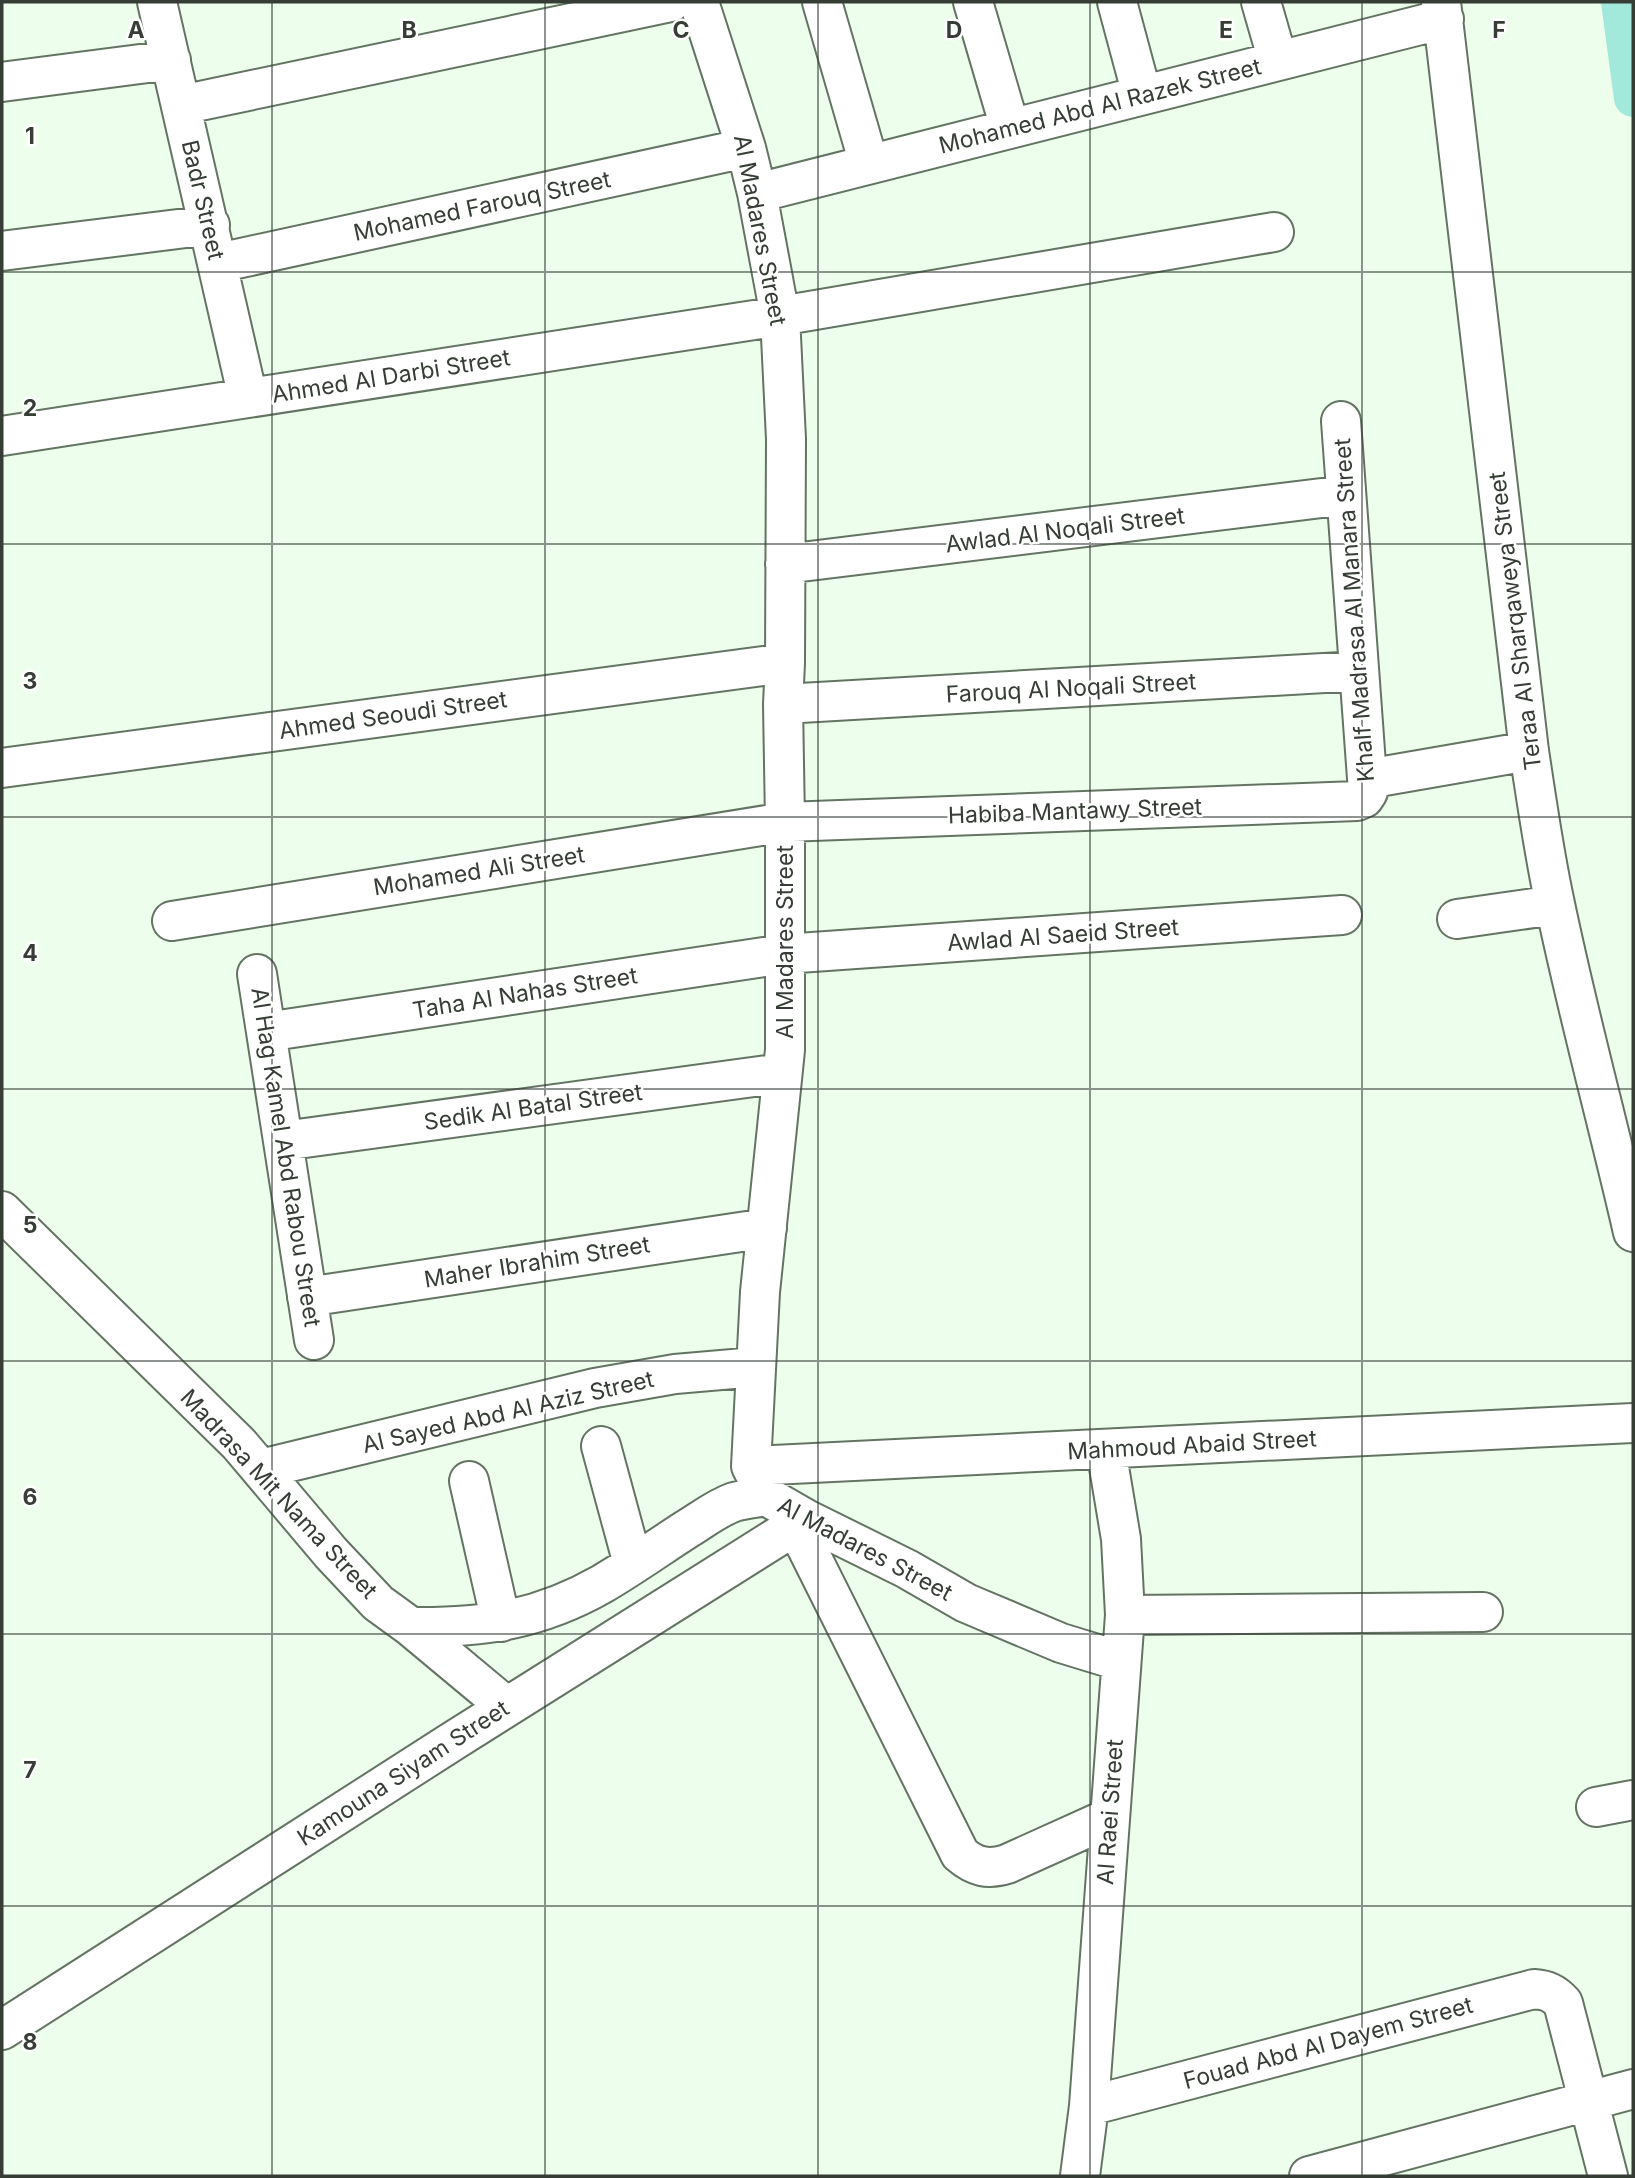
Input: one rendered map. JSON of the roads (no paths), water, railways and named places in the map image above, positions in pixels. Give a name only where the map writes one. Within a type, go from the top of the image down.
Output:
[{"type":"street","name":"Badr Street","points":[[157,2],[248,398]]},
{"type":"street","points":[[181,104],[671,2]]},
{"type":"street","name":"Al Madares Street","points":[[699,2],[746,148],[757,193],[780,316],[786,439],[783,705],[785,1050],[760,1292],[756,1367],[759,1481],[801,1522],[907,1569],[966,1603],[1061,1643],[1120,1661]]},
{"type":"street","points":[[822,2],[869,164]]},
{"type":"street","points":[[973,2],[1010,128]]},
{"type":"street","points":[[1117,2],[1142,95]]},
{"type":"street","points":[[1261,2],[1278,61]]},
{"type":"street","name":"Mohamed Abd Al Razek Street","points":[[757,193],[1278,61],[1443,10]]},
{"type":"street","name":"Teraa Al Sharqaweya Street","points":[[1443,10],[1529,751],[1541,831],[1555,905],[1633,1232]]},
{"type":"street","points":[[2,82],[171,60]]},
{"type":"street","name":"Mohamed Farouq Street","points":[[218,263],[746,148]]},
{"type":"street","points":[[2,251],[209,225]]},
{"type":"street","name":"Ahmed Al Darbi Street","points":[[2,436],[780,316],[1274,232]]},
{"type":"street","name":"Khalf Madrasa Al Manara Street","points":[[1340,421],[1366,789]]},
{"type":"street","name":"Awlad Al Noqali Street","points":[[785,564],[1346,495]]},
{"type":"street","name":"Ahmed Seoudi Street","points":[[2,768],[785,663]]},
{"type":"street","name":"Farouq Al Noqali Street","points":[[783,705],[1359,671]]},
{"type":"street","name":"Habiba Mantawy Street","points":[[785,822],[1357,801],[1366,789],[1529,751]]},
{"type":"street","name":"Mohamed Ali Street","points":[[172,921],[785,822]]},
{"type":"street","points":[[1457,919],[1555,905]]},
{"type":"street","name":"Awlad Al Saeid Street","points":[[784,954],[1342,915]]},
{"type":"street","name":"Taha Al Nahas Street","points":[[266,1032],[784,954]]},
{"type":"street","name":"Al Hag Kamel Abd Rabou Street","points":[[257,974],[314,1340]]},
{"type":"street","name":"Sedik Al Batal Street","points":[[283,1141],[782,1073]]},
{"type":"street","name":"Madrasa Mit Nama Street","points":[[2,1211],[229,1435],[331,1553],[378,1602],[411,1626],[507,1707]]},
{"type":"street","name":"Maher Ibrahim Street","points":[[307,1297],[767,1228]]},
{"type":"street","name":"Al Sayed Abd Al Aziz Street","points":[[261,1469],[595,1388],[675,1374],[756,1367]]},
{"type":"street","name":"Mahmoud Abaid Street","points":[[411,1626],[456,1628],[501,1622],[570,1601],[734,1502],[759,1481],[1106,1449],[1633,1423]]},
{"type":"street","points":[[601,1446],[633,1564]]},
{"type":"street","name":"Al Raei Street","points":[[1080,2176],[1089,2106],[1125,1615],[1121,1539],[1106,1449]]},
{"type":"street","points":[[469,1481],[501,1622]]},
{"type":"street","points":[[801,1522],[960,1854],[982,1867],[995,1868],[1109,1818]]},
{"type":"street","name":"Kamouna Siyam Street","points":[[2,2030],[801,1522]]},
{"type":"street","points":[[1125,1615],[1483,1612]]},
{"type":"street","points":[[1596,1807],[1633,1800]]},
{"type":"street","name":"Fouad Abd Al Dayem Street","points":[[1089,2106],[1534,1989],[1555,1994],[1563,2003],[1588,2101]]},
{"type":"street","points":[[1309,2176],[1633,2089]]},
{"type":"street","points":[[1588,2101],[1608,2176]]},
{"type":"waterway","points":[[1620,2],[1633,98]]}]
